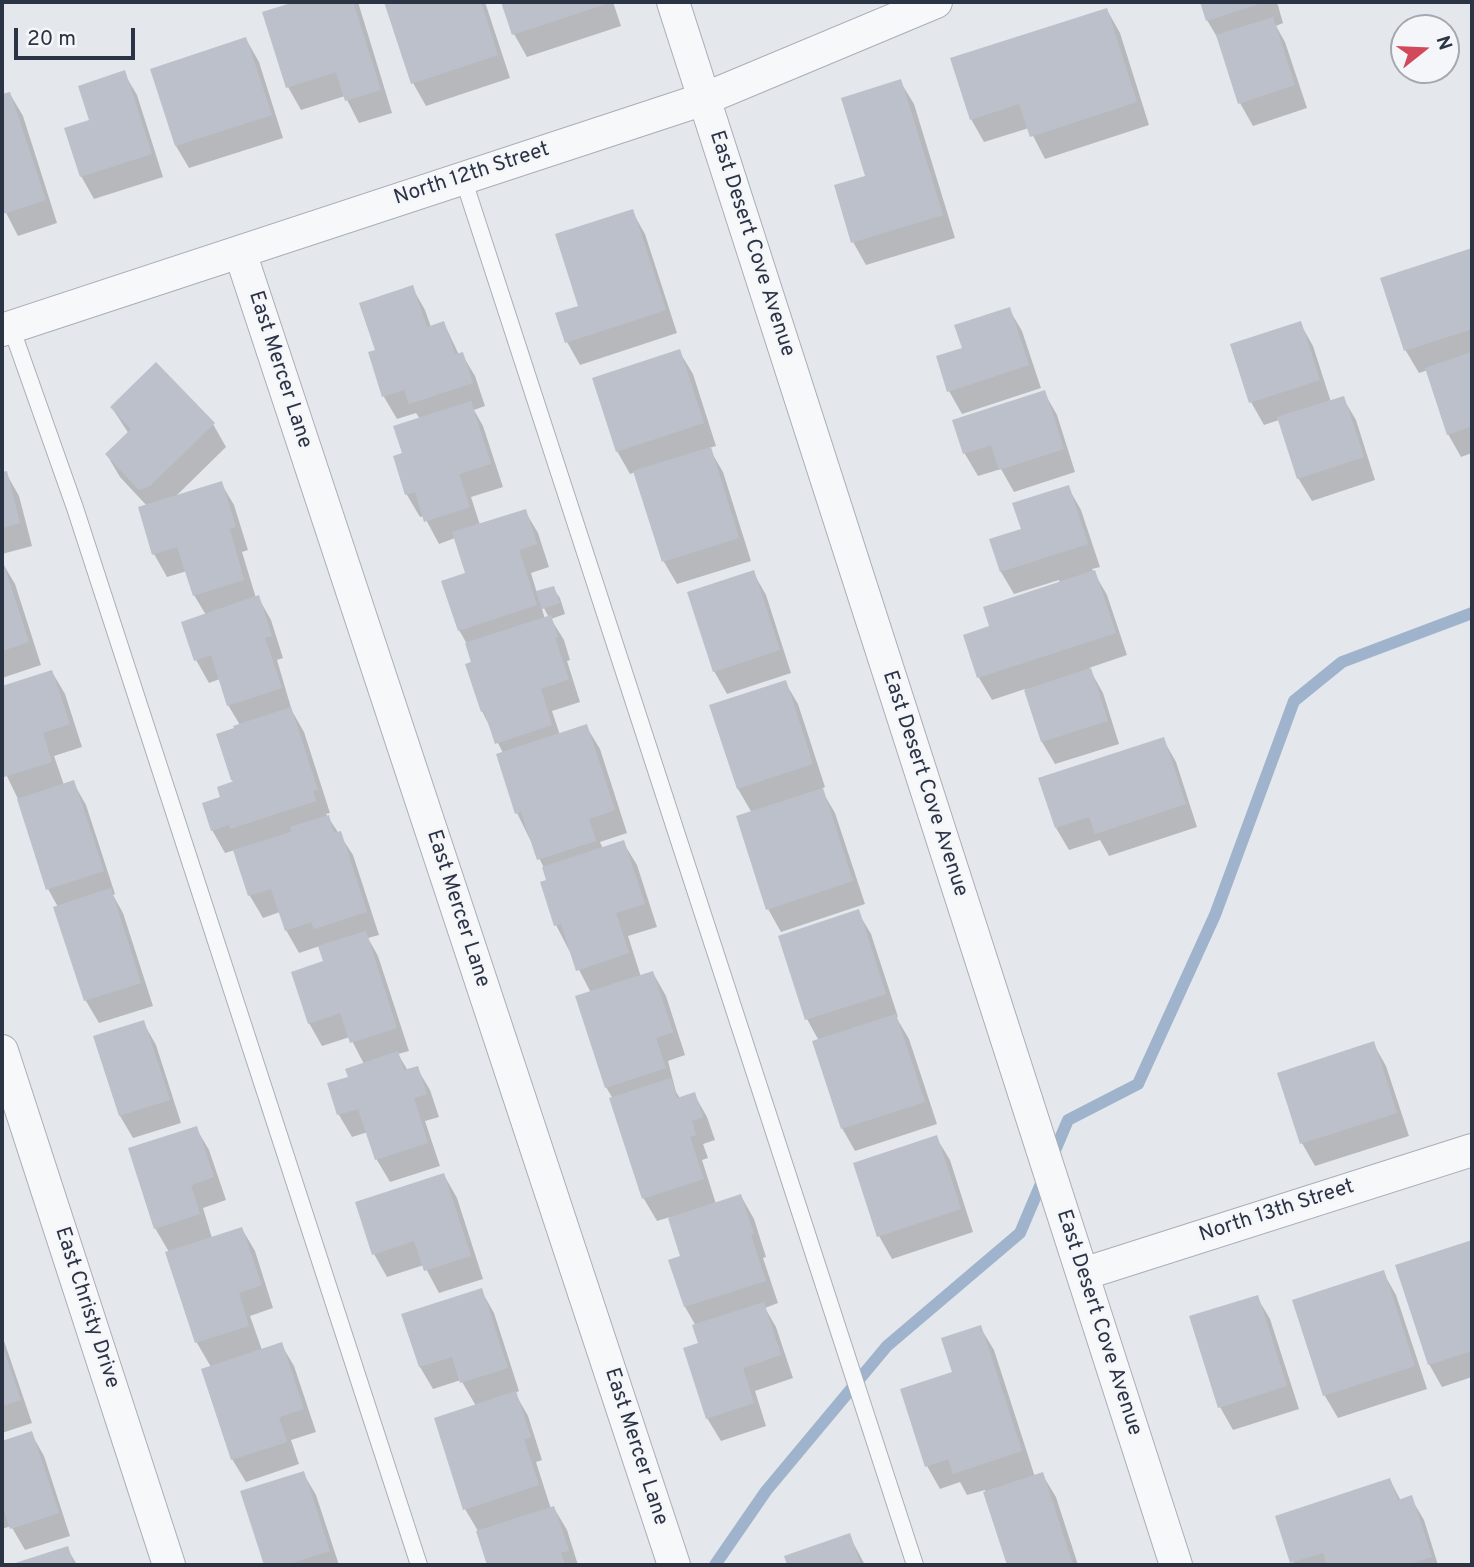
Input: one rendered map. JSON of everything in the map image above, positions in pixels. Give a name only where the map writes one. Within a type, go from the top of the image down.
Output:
[{"type":"street","name":"East Desert Cove Avenue","points":[[673,2],[1176,1565]]},
{"type":"street","name":"North 12th Street","points":[[7,328],[704,99],[936,2]]},
{"type":"street","name":"East Mercer Lane","points":[[240,252],[674,1565]]},
{"type":"street","name":"East Christy Drive","points":[[2,1051],[169,1565]]},
{"type":"street","name":"North 13th Street","points":[[1083,1275],[1472,1150]]},
{"type":"lane","points":[[463,178],[915,1565]]},
{"type":"lane","points":[[7,328],[84,534],[419,1565]]},
{"type":"building","points":[[294,2],[353,2],[381,90],[345,101],[336,72],[286,88],[262,12]]},
{"type":"building","points":[[384,2],[481,2],[498,55],[411,84]]},
{"type":"building","points":[[501,2],[612,2],[512,35]]},
{"type":"building","points":[[1200,2],[1265,2],[1206,21]]},
{"type":"building","points":[[1107,8],[1137,102],[1030,137],[1019,104],[970,120],[950,58]]},
{"type":"building","points":[[1273,17],[1295,85],[1238,104],[1216,35]]},
{"type":"building","points":[[246,37],[272,115],[175,146],[150,69]]},
{"type":"building","points":[[125,70],[152,154],[80,177],[64,128],[89,120],[78,86]]},
{"type":"building","points":[[901,79],[943,215],[851,243],[834,185],[865,176],[841,98]]},
{"type":"building","points":[[10,92],[46,200],[3,214],[2,94]]},
{"type":"building","points":[[633,209],[666,310],[565,343],[555,313],[578,306],[555,234]]},
{"type":"building","points":[[1472,248],[1472,329],[1404,351],[1380,278]]},
{"type":"building","points":[[413,285],[427,327],[444,321],[455,354],[463,352],[473,383],[409,404],[404,390],[382,397],[368,352],[375,350],[359,303]]},
{"type":"building","points":[[1010,307],[1029,365],[947,392],[936,356],[962,348],[954,325]]},
{"type":"building","points":[[1301,321],[1320,380],[1249,403],[1230,344]]},
{"type":"building","points":[[680,349],[704,423],[616,452],[592,378]]},
{"type":"building","points":[[1472,352],[1472,426],[1447,435],[1425,368]]},
{"type":"building","points":[[156,362],[215,423],[150,486],[139,490],[105,454],[131,429],[110,407]]},
{"type":"building","points":[[1045,390],[1064,449],[999,470],[991,445],[963,454],[952,420]]},
{"type":"building","points":[[1344,396],[1364,457],[1297,479],[1277,417]]},
{"type":"building","points":[[471,401],[491,464],[459,474],[470,507],[424,522],[415,492],[405,495],[393,456],[402,453],[393,426]]},
{"type":"building","points":[[711,447],[739,538],[662,562],[633,471]]},
{"type":"building","points":[[7,471],[20,523],[2,528],[2,472]]},
{"type":"building","points":[[222,481],[236,527],[230,529],[244,580],[193,596],[177,547],[152,555],[138,507]]},
{"type":"building","points":[[1069,485],[1088,544],[1000,572],[989,539],[1021,529],[1012,503]]},
{"type":"building","points":[[526,509],[537,544],[519,550],[537,605],[458,631],[441,581],[465,573],[452,532]]},
{"type":"building","points":[[2,559],[29,642],[2,651]]},
{"type":"building","points":[[754,570],[780,650],[713,672],[687,592]]},
{"type":"building","points":[[1095,570],[1116,633],[977,678],[963,635],[989,626],[983,607]]},
{"type":"building","points":[[554,586],[560,603],[542,609],[536,591]]},
{"type":"building","points":[[259,595],[272,636],[265,638],[282,688],[227,706],[211,655],[194,661],[181,622]]},
{"type":"building","points":[[551,615],[558,637],[555,638],[569,679],[541,689],[552,725],[495,744],[465,664],[471,662],[465,643]]},
{"type":"building","points":[[1091,668],[1108,721],[1041,742],[1024,690]]},
{"type":"building","points":[[52,670],[70,724],[43,733],[52,762],[4,777],[2,686]]},
{"type":"building","points":[[786,680],[813,764],[737,789],[709,705]]},
{"type":"building","points":[[291,707],[318,790],[313,791],[316,801],[230,829],[229,825],[211,831],[202,803],[220,797],[217,787],[234,781],[231,780],[216,734]]},
{"type":"building","points":[[587,724],[615,810],[589,819],[596,841],[537,860],[521,812],[515,814],[496,754]]},
{"type":"building","points":[[1164,737],[1186,804],[1095,834],[1089,817],[1055,828],[1038,778]]},
{"type":"building","points":[[74,780],[104,871],[46,890],[17,799]]},
{"type":"building","points":[[823,788],[853,881],[766,910],[736,816]]},
{"type":"building","points":[[329,815],[334,833],[341,831],[367,912],[314,929],[311,922],[285,931],[271,889],[248,896],[233,850],[291,832],[290,827]]},
{"type":"building","points":[[624,840],[645,904],[616,913],[629,953],[576,971],[561,924],[554,926],[540,882],[546,880],[542,867]]},
{"type":"building","points":[[111,888],[141,983],[84,1001],[53,907]]},
{"type":"building","points":[[859,909],[886,994],[805,1020],[778,936]]},
{"type":"building","points":[[366,931],[397,1028],[350,1043],[340,1013],[308,1024],[291,972],[323,961],[318,946]]},
{"type":"building","points":[[653,971],[673,1032],[656,1038],[666,1068],[605,1088],[575,996]]},
{"type":"building","points":[[896,1014],[925,1102],[841,1129],[812,1041]]},
{"type":"building","points":[[144,1020],[170,1100],[119,1116],[93,1036]]},
{"type":"building","points":[[1374,1041],[1397,1113],[1300,1144],[1277,1073]]},
{"type":"building","points":[[398,1051],[404,1070],[418,1066],[427,1094],[414,1098],[428,1143],[375,1160],[358,1109],[337,1115],[327,1083],[348,1077],[345,1069]]},
{"type":"building","points":[[671,1078],[677,1098],[695,1092],[703,1117],[692,1121],[696,1135],[690,1137],[704,1179],[642,1199],[609,1098]]},
{"type":"building","points":[[197,1126],[214,1177],[191,1185],[200,1214],[154,1229],[128,1148]]},
{"type":"building","points":[[937,1135],[961,1209],[877,1237],[853,1163]]},
{"type":"building","points":[[444,1173],[471,1256],[424,1271],[414,1241],[372,1255],[355,1202]]},
{"type":"building","points":[[741,1194],[766,1281],[684,1307],[668,1260],[680,1256],[668,1218]]},
{"type":"building","points":[[242,1227],[262,1285],[239,1293],[249,1326],[195,1343],[165,1252]]},
{"type":"building","points":[[1472,1240],[1472,1351],[1428,1365],[1395,1265]]},
{"type":"building","points":[[1384,1270],[1415,1366],[1323,1396],[1292,1300]]},
{"type":"building","points":[[482,1288],[508,1368],[460,1383],[452,1357],[419,1367],[401,1314]]},
{"type":"building","points":[[1258,1295],[1287,1386],[1218,1408],[1189,1316]]},
{"type":"building","points":[[764,1302],[781,1355],[743,1368],[754,1403],[706,1419],[683,1348],[698,1343],[692,1325]]},
{"type":"building","points":[[981,1325],[1022,1451],[953,1474],[948,1459],[925,1467],[900,1389],[952,1372],[941,1338]]},
{"type":"building","points":[[282,1342],[304,1409],[279,1417],[287,1442],[231,1460],[201,1369]]},
{"type":"building","points":[[2,1344],[21,1400],[2,1406]]},
{"type":"building","points":[[516,1391],[531,1437],[524,1439],[539,1485],[463,1510],[434,1418]]},
{"type":"building","points":[[32,1431],[59,1513],[10,1529],[2,1503],[2,1441]]},
{"type":"building","points":[[304,1471],[330,1551],[286,1565],[264,1565],[240,1491]]},
{"type":"building","points":[[1043,1472],[1073,1565],[1007,1565],[983,1492]]},
{"type":"building","points":[[1390,1478],[1398,1500],[1412,1495],[1432,1557],[1406,1565],[1327,1565],[1323,1553],[1290,1563],[1275,1516]]},
{"type":"building","points":[[554,1506],[569,1550],[561,1553],[565,1565],[487,1565],[476,1531]]},
{"type":"building","points":[[850,1533],[861,1565],[787,1565],[784,1556]]},
{"type":"building","points":[[68,1546],[74,1565],[9,1565]]},
{"type":"waterway","points":[[715,1565],[766,1491],[887,1346],[1020,1233],[1068,1120],[1138,1084],[1215,915],[1294,701],[1342,662],[1472,613]]}]
